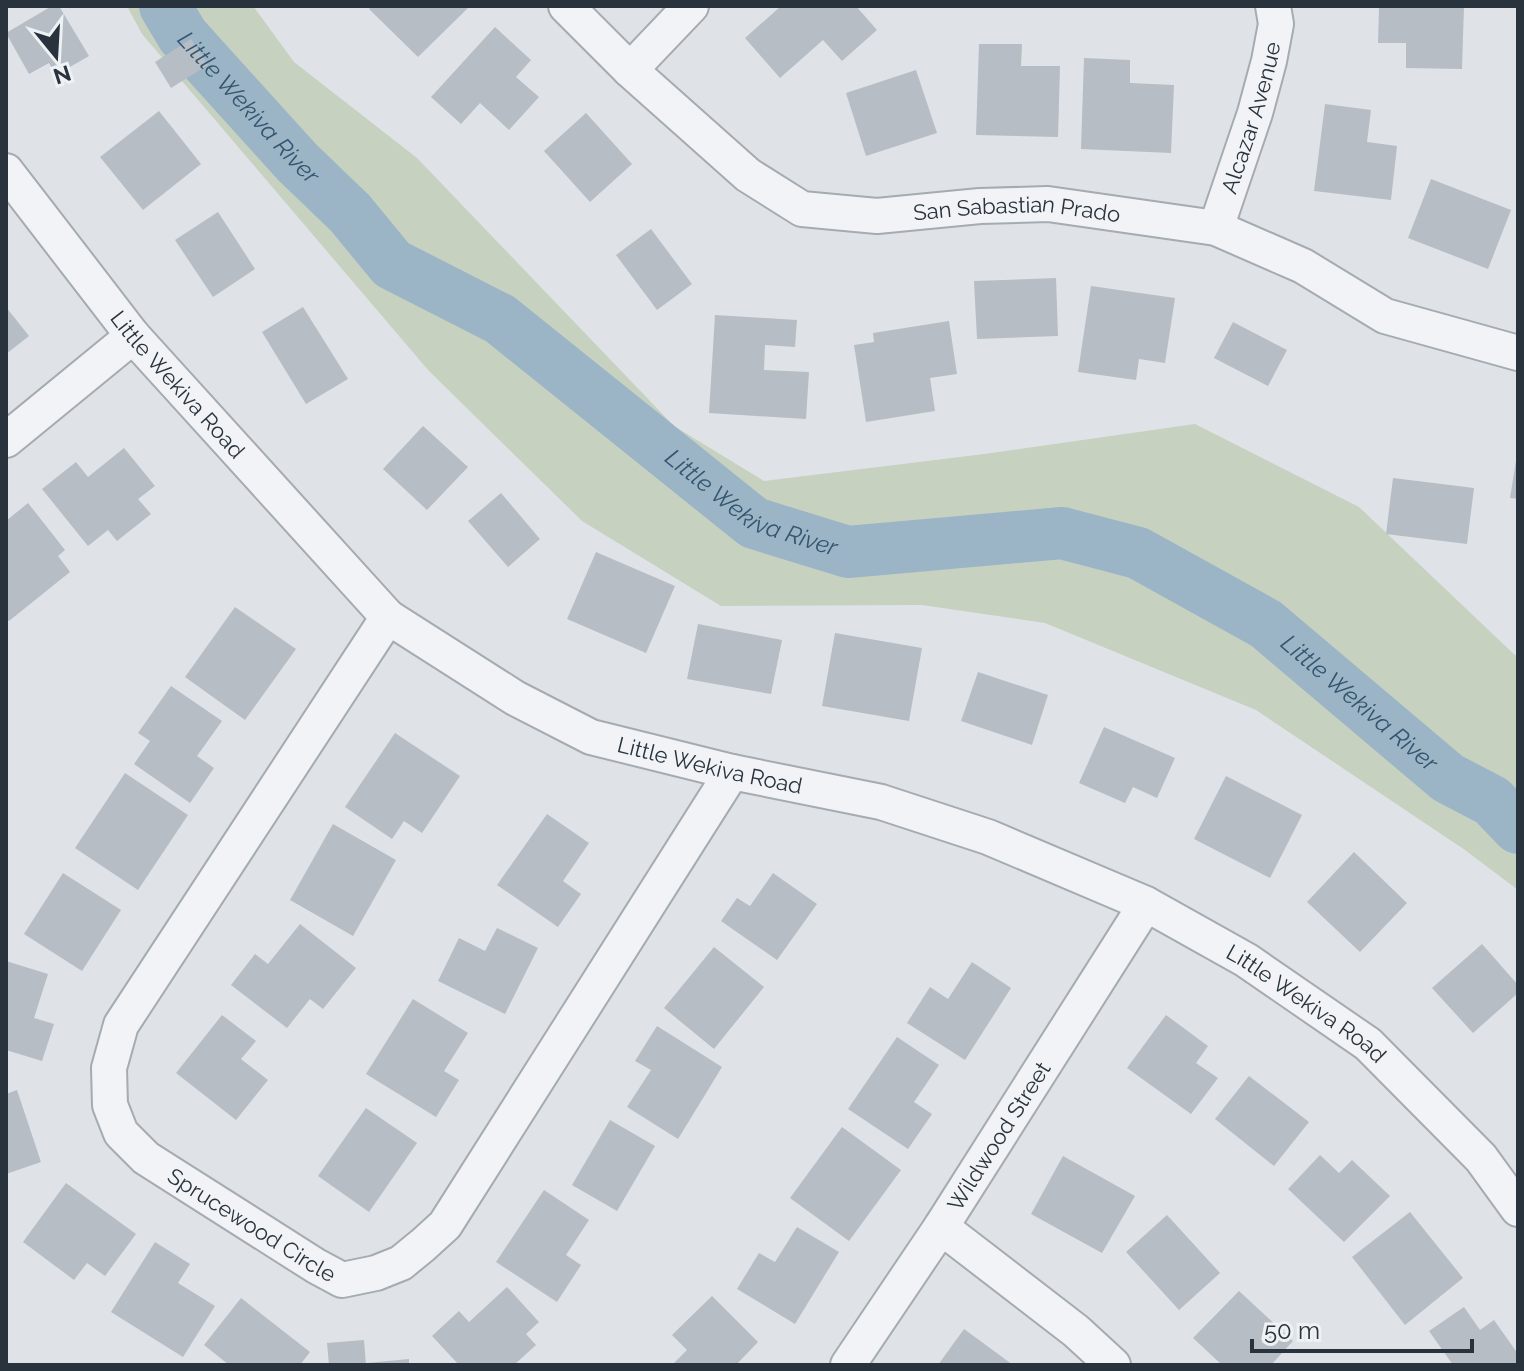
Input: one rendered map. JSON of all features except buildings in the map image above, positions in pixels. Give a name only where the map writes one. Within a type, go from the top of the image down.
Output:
[{"type":"street","name":"San Sabastian Prado","points":[[566,6],[630,70],[748,175],[802,209],[877,216],[980,206],[1048,204],[1216,228],[1303,266],[1385,316],[1518,353]]},
{"type":"street","points":[[630,70],[691,6]]},
{"type":"street","name":"Alcazar Avenue","points":[[1216,228],[1269,61],[1276,24],[1273,6]]},
{"type":"street","name":"Little Wekiva Road","points":[[6,171],[133,336],[388,617],[515,698],[591,737],[732,772],[881,802],[988,837],[1146,904],[1246,960],[1368,1044],[1481,1158],[1518,1209]]},
{"type":"street","points":[[6,440],[133,336]]},
{"type":"street","name":"Sprucewood Circle","points":[[388,617],[121,1025],[109,1068],[110,1105],[121,1133],[146,1158],[342,1280],[376,1273],[401,1263],[445,1225],[732,772]]},
{"type":"street","name":"Wildwood Street","points":[[848,1365],[941,1227],[1146,904]]},
{"type":"street","points":[[941,1227],[1076,1331],[1113,1365]]},
{"type":"green space","points":[[127,6],[253,6],[294,62],[417,158],[674,426],[764,481],[1195,424],[1359,507],[1518,658],[1518,890],[1465,850],[1256,710],[1045,623],[922,605],[721,606],[582,521],[428,370],[142,34]]},
{"type":"waterway","name":"Little Wekiva River","points":[[165,6],[183,36],[297,162],[350,213],[392,264],[500,319],[754,523],[848,552],[1062,533],[1138,553],[1266,624],[1448,778],[1492,801],[1518,828]]}]
